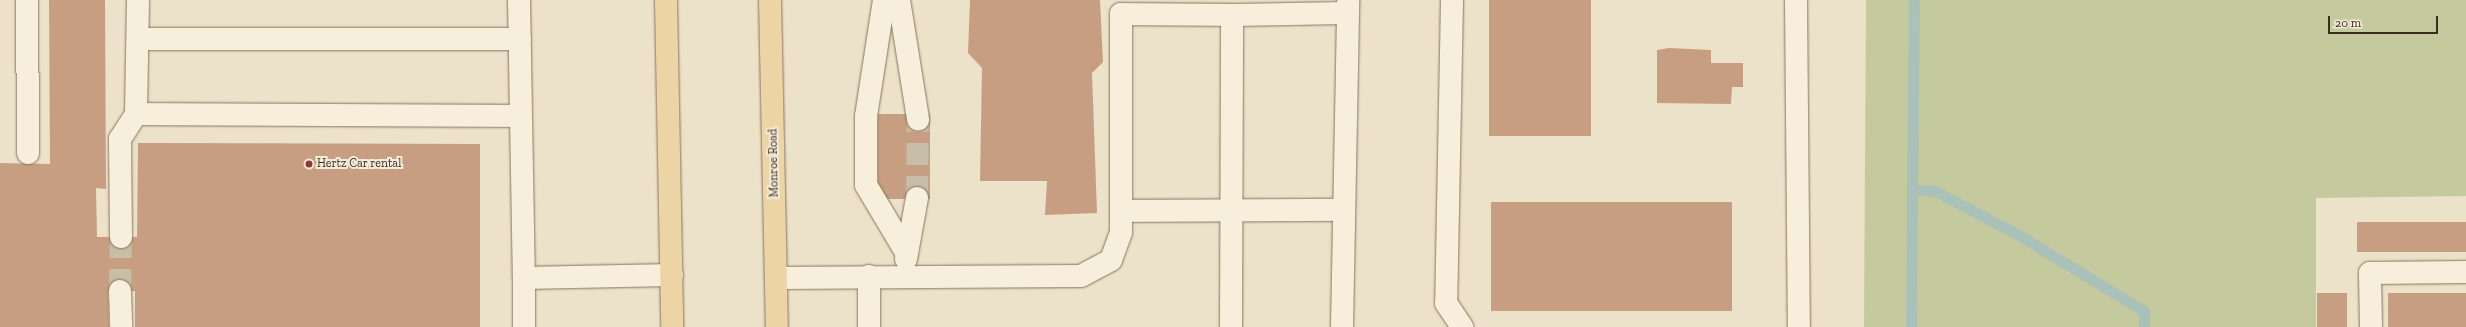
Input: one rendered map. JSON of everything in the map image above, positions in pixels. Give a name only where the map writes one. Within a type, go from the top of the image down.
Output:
[{"type":"main road","points":[[666,0],[672,327]]},
{"type":"main road","name":"Monroe Road","points":[[770,0],[777,327]]},
{"type":"lane","points":[[27,0],[28,153]]},
{"type":"lane","points":[[121,237],[120,139],[136,114],[138,0]]},
{"type":"lane","points":[[519,0],[524,327]]},
{"type":"lane","points":[[884,0],[866,116],[866,185],[906,252]]},
{"type":"lane","points":[[899,0],[918,119]]},
{"type":"lane","points":[[1452,0],[1446,303],[1462,327]]},
{"type":"lane","points":[[1796,0],[1799,327]]},
{"type":"lane","points":[[777,278],[869,276],[1081,276],[1111,260],[1121,232],[1122,14],[1232,14],[1348,6],[1342,327]]},
{"type":"lane","points":[[1230,327],[1232,14]]},
{"type":"lane","points":[[138,39],[520,39]]},
{"type":"lane","points":[[136,114],[520,116]]},
{"type":"lane","points":[[907,276],[906,252],[917,198]]},
{"type":"lane","points":[[1121,211],[1344,210]]},
{"type":"lane","points":[[2371,327],[2370,273],[2466,272]]},
{"type":"lane","points":[[524,278],[672,275]]},
{"type":"lane","points":[[869,276],[869,327]]},
{"type":"lane","points":[[120,291],[121,327]]},
{"type":"green space","points":[[1866,0],[2466,0],[2466,196],[2316,198],[2316,327],[1864,327]]},
{"type":"building","name":"Hertz Car rental","points":[[49,0],[105,0],[106,189],[96,188],[97,237],[137,237],[138,143],[480,144],[480,327],[135,327],[135,291],[108,291],[109,327],[0,327],[0,163],[50,164]]},
{"type":"building","points":[[970,0],[1100,0],[1103,62],[1092,73],[1097,213],[1045,215],[1047,181],[980,181],[982,68],[968,53]]},
{"type":"building","points":[[1489,0],[1591,0],[1591,136],[1489,136]]},
{"type":"building","points":[[1669,48],[1711,50],[1711,63],[1743,63],[1743,87],[1732,87],[1731,104],[1657,103],[1657,50]]},
{"type":"building","points":[[878,114],[930,114],[930,199],[878,199]]},
{"type":"building","points":[[1491,202],[1732,202],[1732,311],[1491,311]]},
{"type":"building","points":[[2357,222],[2466,222],[2466,252],[2357,252]]},
{"type":"building","points":[[2317,293],[2347,293],[2347,327],[2317,327]]},
{"type":"building","points":[[2388,293],[2466,293],[2466,327],[2388,327]]},
{"type":"waterway","points":[[1911,327],[1914,0]]},
{"type":"waterway","points":[[1912,190],[1935,191],[2017,234],[2144,311],[2144,327]]},
{"type":"tunnel","points":[[917,198],[918,119]]},
{"type":"tunnel","points":[[120,291],[121,237]]},
{"type":"place","name":"Hertz Car rental","points":[[309,164]]}]
